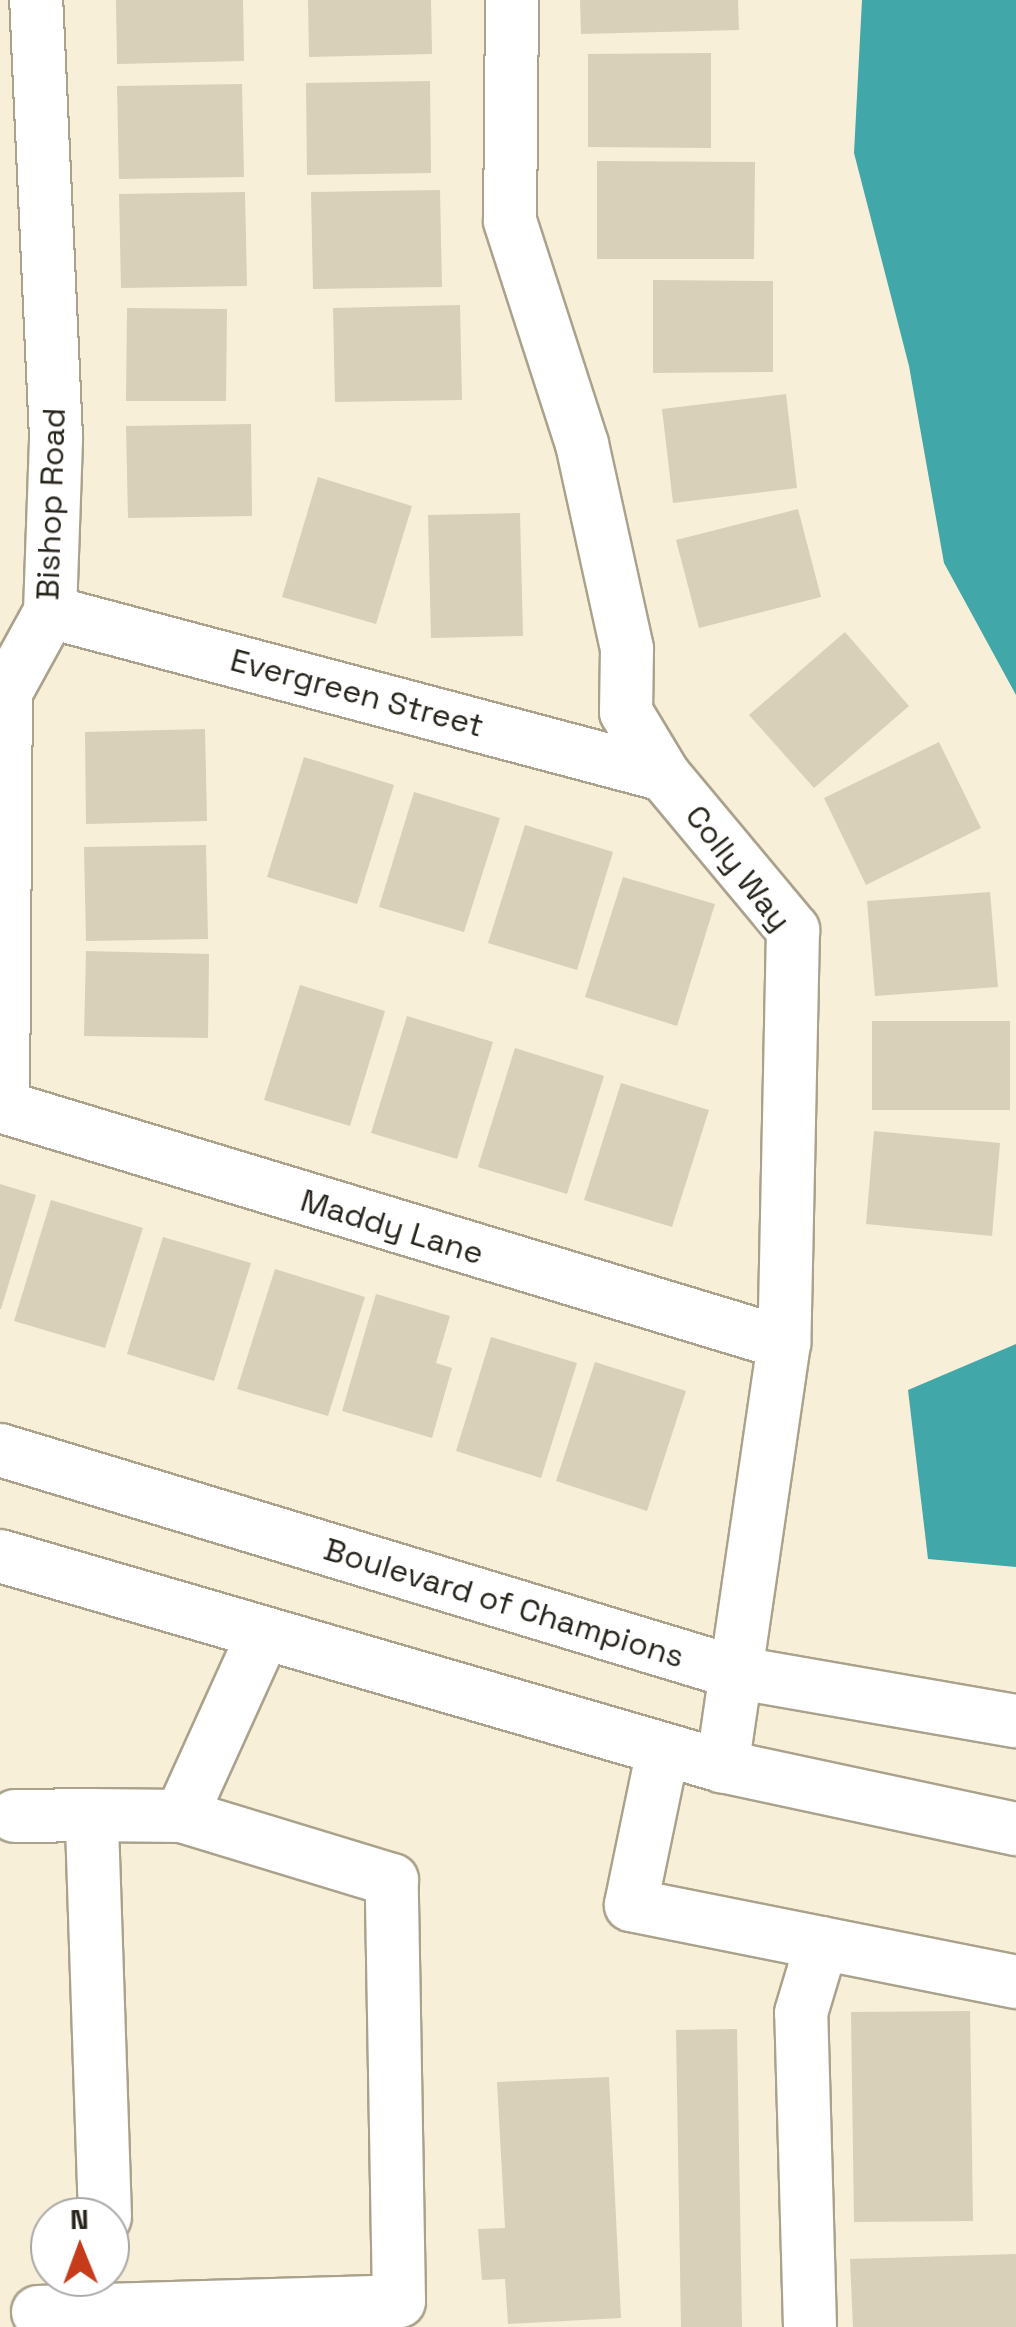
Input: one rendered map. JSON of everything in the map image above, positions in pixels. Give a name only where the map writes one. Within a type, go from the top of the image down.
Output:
[{"type":"street","name":"Bishop Road","points":[[1,1107],[6,692],[50,612],[56,437],[19,71],[36,0]]},
{"type":"street","name":"Colly Way","points":[[512,0],[510,221],[582,444],[628,649],[626,712],[664,775],[793,930],[784,1343],[722,1766]]},
{"type":"street","name":"Evergreen Street","points":[[50,612],[664,775]]},
{"type":"street","name":"Maddy Lane","points":[[1,1107],[784,1343]]},
{"type":"street","name":"Boulevard of Champions","points":[[0,1450],[734,1672],[1016,1721]]},
{"type":"street","points":[[0,1556],[264,1636],[722,1766],[1016,1829]]},
{"type":"street","points":[[182,1816],[264,1636]]},
{"type":"street","points":[[663,1750],[631,1905],[1016,1982]]},
{"type":"street","points":[[92,1815],[104,2197]]},
{"type":"street","points":[[15,1816],[182,1816],[392,1880],[399,2301],[130,2295]]},
{"type":"street","points":[[810,2327],[801,2013],[822,1943]]},
{"type":"street","points":[[38,2312],[96,2297]]},
{"type":"water","points":[[862,0],[1016,0],[1016,695],[944,563],[909,366],[854,153]]},
{"type":"water","points":[[1016,1344],[1016,1567],[928,1559],[908,1390]]},
{"type":"building","points":[[116,0],[243,0],[244,61],[117,64]]},
{"type":"building","points":[[308,0],[431,0],[432,54],[309,57]]},
{"type":"building","points":[[580,0],[738,0],[739,30],[581,34]]},
{"type":"building","points":[[711,53],[711,148],[588,147],[588,54]]},
{"type":"building","points":[[430,81],[431,173],[307,175],[306,83]]},
{"type":"building","points":[[242,84],[244,177],[119,179],[117,86]]},
{"type":"building","points":[[597,161],[755,162],[754,259],[597,259]]},
{"type":"building","points":[[440,190],[442,287],[313,289],[311,192]]},
{"type":"building","points":[[245,192],[247,286],[121,288],[119,194]]},
{"type":"building","points":[[653,280],[773,281],[773,372],[653,373]]},
{"type":"building","points":[[460,305],[462,400],[335,402],[333,308]]},
{"type":"building","points":[[127,308],[227,309],[226,401],[126,401]]},
{"type":"building","points":[[786,394],[797,488],[673,503],[662,409]]},
{"type":"building","points":[[251,424],[252,516],[128,518],[126,426]]},
{"type":"building","points":[[318,477],[412,506],[376,624],[282,597]]},
{"type":"building","points":[[798,509],[821,597],[699,628],[676,540]]},
{"type":"building","points":[[520,513],[523,636],[431,638],[428,515]]},
{"type":"building","points":[[845,632],[909,706],[814,788],[749,715]]},
{"type":"building","points":[[205,729],[207,821],[86,824],[85,732]]},
{"type":"building","points":[[939,742],[981,828],[866,885],[824,798]]},
{"type":"building","points":[[304,757],[394,785],[357,904],[267,877]]},
{"type":"building","points":[[414,792],[500,818],[464,932],[379,907]]},
{"type":"building","points":[[525,825],[613,852],[577,970],[488,943]]},
{"type":"building","points":[[206,845],[208,939],[86,941],[84,847]]},
{"type":"building","points":[[623,877],[715,904],[677,1026],[585,997]]},
{"type":"building","points":[[990,892],[998,987],[875,996],[867,901]]},
{"type":"building","points":[[86,951],[209,954],[208,1038],[84,1036]]},
{"type":"building","points":[[300,985],[385,1011],[350,1126],[264,1100]]},
{"type":"building","points":[[407,1016],[493,1042],[457,1159],[371,1133]]},
{"type":"building","points":[[872,1021],[1010,1021],[1010,1110],[872,1110]]},
{"type":"building","points":[[515,1048],[604,1076],[567,1194],[478,1167]]},
{"type":"building","points":[[621,1083],[709,1110],[672,1227],[584,1200]]},
{"type":"building","points":[[874,1131],[1000,1143],[992,1236],[866,1224]]},
{"type":"building","points":[[0,1184],[36,1195],[1,1309],[0,1309]]},
{"type":"building","points":[[51,1200],[143,1228],[105,1348],[14,1321]]},
{"type":"building","points":[[163,1237],[251,1263],[214,1381],[127,1354]]},
{"type":"building","points":[[275,1269],[365,1297],[328,1416],[237,1389]]},
{"type":"building","points":[[376,1294],[450,1316],[436,1363],[452,1368],[432,1438],[342,1411]]},
{"type":"building","points":[[491,1337],[577,1363],[541,1478],[456,1451]]},
{"type":"building","points":[[595,1362],[686,1391],[647,1511],[556,1481]]},
{"type":"building","points":[[970,2011],[973,2221],[854,2222],[851,2012]]},
{"type":"building","points":[[737,2029],[742,2327],[681,2327],[676,2030]]},
{"type":"building","points":[[609,2077],[621,2318],[508,2324],[505,2279],[482,2280],[478,2229],[505,2228],[497,2082]]},
{"type":"building","points":[[1016,2254],[1016,2327],[853,2327],[850,2259]]}]
